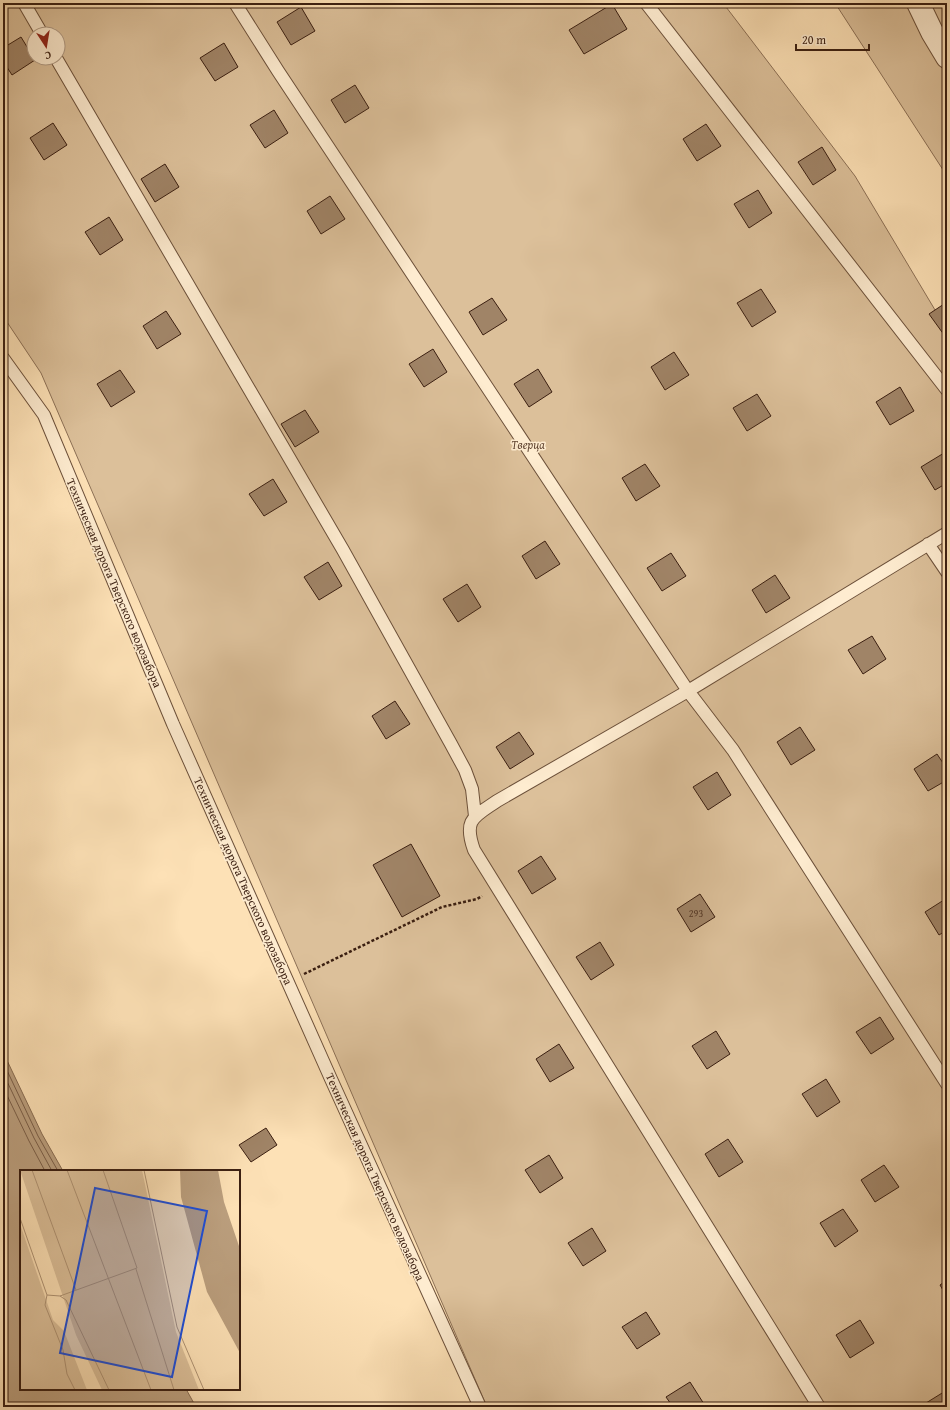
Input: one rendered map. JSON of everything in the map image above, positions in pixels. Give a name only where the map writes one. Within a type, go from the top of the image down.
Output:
[{"type":"street","points":[[918,3],[932,32],[947,57]]},
{"type":"lane","points":[[24,3],[37,26]]},
{"type":"lane","points":[[235,3],[688,691],[733,750],[947,1084]]},
{"type":"lane","points":[[646,3],[947,390]]},
{"type":"lane","points":[[61,66],[343,550],[462,763],[472,789],[476,816]]},
{"type":"lane","name":"Техническая дорога Тверского водозабора","points":[[3,358],[44,415],[173,724],[289,985],[480,1407]]},
{"type":"lane","points":[[819,1407],[474,850],[469,836],[470,824],[476,816],[498,801],[688,691],[947,533]]},
{"type":"lane","points":[[928,544],[947,572]]},
{"type":"path","points":[[289,985],[308,971],[442,907],[477,899],[496,885]]},
{"type":"green space","name":"Тверца","points":[[3,3],[723,3],[855,176],[947,330],[947,1407],[487,1407],[41,373],[3,316]]},
{"type":"green space","points":[[835,3],[947,3],[947,176]]},
{"type":"water","points":[[3,1052],[42,1134],[62,1170],[20,1170],[20,1390],[187,1390],[196,1407],[3,1407]]},
{"type":"building","points":[[612,4],[627,29],[584,54],[569,30]]},
{"type":"building","points":[[301,7],[315,31],[291,45],[277,22]]},
{"type":"building","points":[[21,37],[26,45],[26,66],[12,75],[3,61],[3,48]]},
{"type":"building","points":[[224,43],[238,67],[215,81],[200,58]]},
{"type":"building","points":[[355,85],[369,108],[345,123],[331,100]]},
{"type":"building","points":[[274,110],[288,133],[265,148],[250,125]]},
{"type":"building","points":[[53,123],[67,145],[44,160],[30,138]]},
{"type":"building","points":[[706,124],[721,146],[697,161],[683,139]]},
{"type":"building","points":[[822,147],[836,170],[813,185],[798,162]]},
{"type":"building","points":[[165,164],[179,187],[155,202],[141,179]]},
{"type":"building","points":[[758,190],[772,213],[749,228],[734,204]]},
{"type":"building","points":[[330,196],[345,219],[321,234],[307,211]]},
{"type":"building","points":[[109,217],[123,240],[100,255],[85,232]]},
{"type":"building","points":[[761,289],[776,312],[752,327],[737,303]]},
{"type":"building","points":[[492,298],[507,320],[483,335],[469,312]]},
{"type":"building","points":[[947,302],[947,339],[929,314]]},
{"type":"building","points":[[166,311],[181,334],[157,349],[143,326]]},
{"type":"building","points":[[433,349],[447,372],[424,387],[409,364]]},
{"type":"building","points":[[674,352],[689,375],[665,390],[651,367]]},
{"type":"building","points":[[538,369],[552,392],[529,407],[514,384]]},
{"type":"building","points":[[120,370],[135,392],[111,407],[97,384]]},
{"type":"building","points":[[900,387],[914,411],[890,425],[876,402]]},
{"type":"building","points":[[757,394],[771,416],[747,431],[733,408]]},
{"type":"building","points":[[305,410],[319,432],[295,447],[281,424]]},
{"type":"building","points":[[944,453],[947,457],[947,483],[935,490],[921,467]]},
{"type":"building","points":[[645,464],[660,486],[636,501],[622,478]]},
{"type":"building","points":[[273,479],[287,502],[264,516],[249,494]]},
{"type":"building","points":[[545,541],[560,564],[536,579],[522,556]]},
{"type":"building","points":[[671,553],[686,576],[662,591],[647,568]]},
{"type":"building","points":[[328,562],[342,586],[319,600],[304,577]]},
{"type":"building","points":[[775,575],[790,598],[766,613],[752,590]]},
{"type":"building","points":[[467,584],[481,607],[458,622],[443,599]]},
{"type":"building","points":[[872,636],[886,659],[863,674],[848,650]]},
{"type":"building","points":[[395,701],[410,724],[386,739],[372,716]]},
{"type":"building","points":[[800,727],[815,750],[791,765],[777,742]]},
{"type":"building","points":[[519,732],[534,754],[510,769],[496,747]]},
{"type":"building","points":[[937,754],[947,769],[947,780],[928,791],[914,769]]},
{"type":"building","points":[[717,772],[731,795],[708,810],[693,787]]},
{"type":"building","points":[[411,844],[440,896],[402,917],[373,865]]},
{"type":"building","points":[[541,856],[556,879],[532,894],[518,871]]},
{"type":"building","points":[[700,894],[715,917],[691,932],[677,909]]},
{"type":"building","points":[[947,898],[947,930],[939,935],[925,912]]},
{"type":"building","points":[[600,942],[614,965],[591,980],[576,957]]},
{"type":"building","points":[[880,1017],[894,1039],[871,1054],[856,1032]]},
{"type":"building","points":[[716,1031],[730,1054],[707,1069],[692,1046]]},
{"type":"building","points":[[559,1044],[574,1068],[550,1082],[536,1059]]},
{"type":"building","points":[[826,1079],[840,1102],[817,1117],[802,1094]]},
{"type":"building","points":[[266,1128],[277,1145],[251,1162],[239,1145]]},
{"type":"building","points":[[728,1139],[743,1162],[719,1177],[705,1154]]},
{"type":"building","points":[[549,1155],[563,1178],[540,1193],[525,1170]]},
{"type":"building","points":[[884,1165],[899,1187],[875,1202],[861,1180]]},
{"type":"building","points":[[843,1209],[858,1231],[835,1247],[820,1223]]},
{"type":"building","points":[[592,1228],[606,1251],[583,1266],[568,1243]]},
{"type":"building","points":[[947,1280],[947,1297],[940,1285]]},
{"type":"building","points":[[646,1312],[660,1334],[637,1349],[622,1327]]},
{"type":"building","points":[[860,1320],[874,1343],[850,1358],[836,1335]]},
{"type":"building","points":[[690,1382],[704,1404],[700,1407],[673,1407],[666,1397]]},
{"type":"building","points":[[947,1390],[947,1407],[928,1407],[926,1403]]}]
